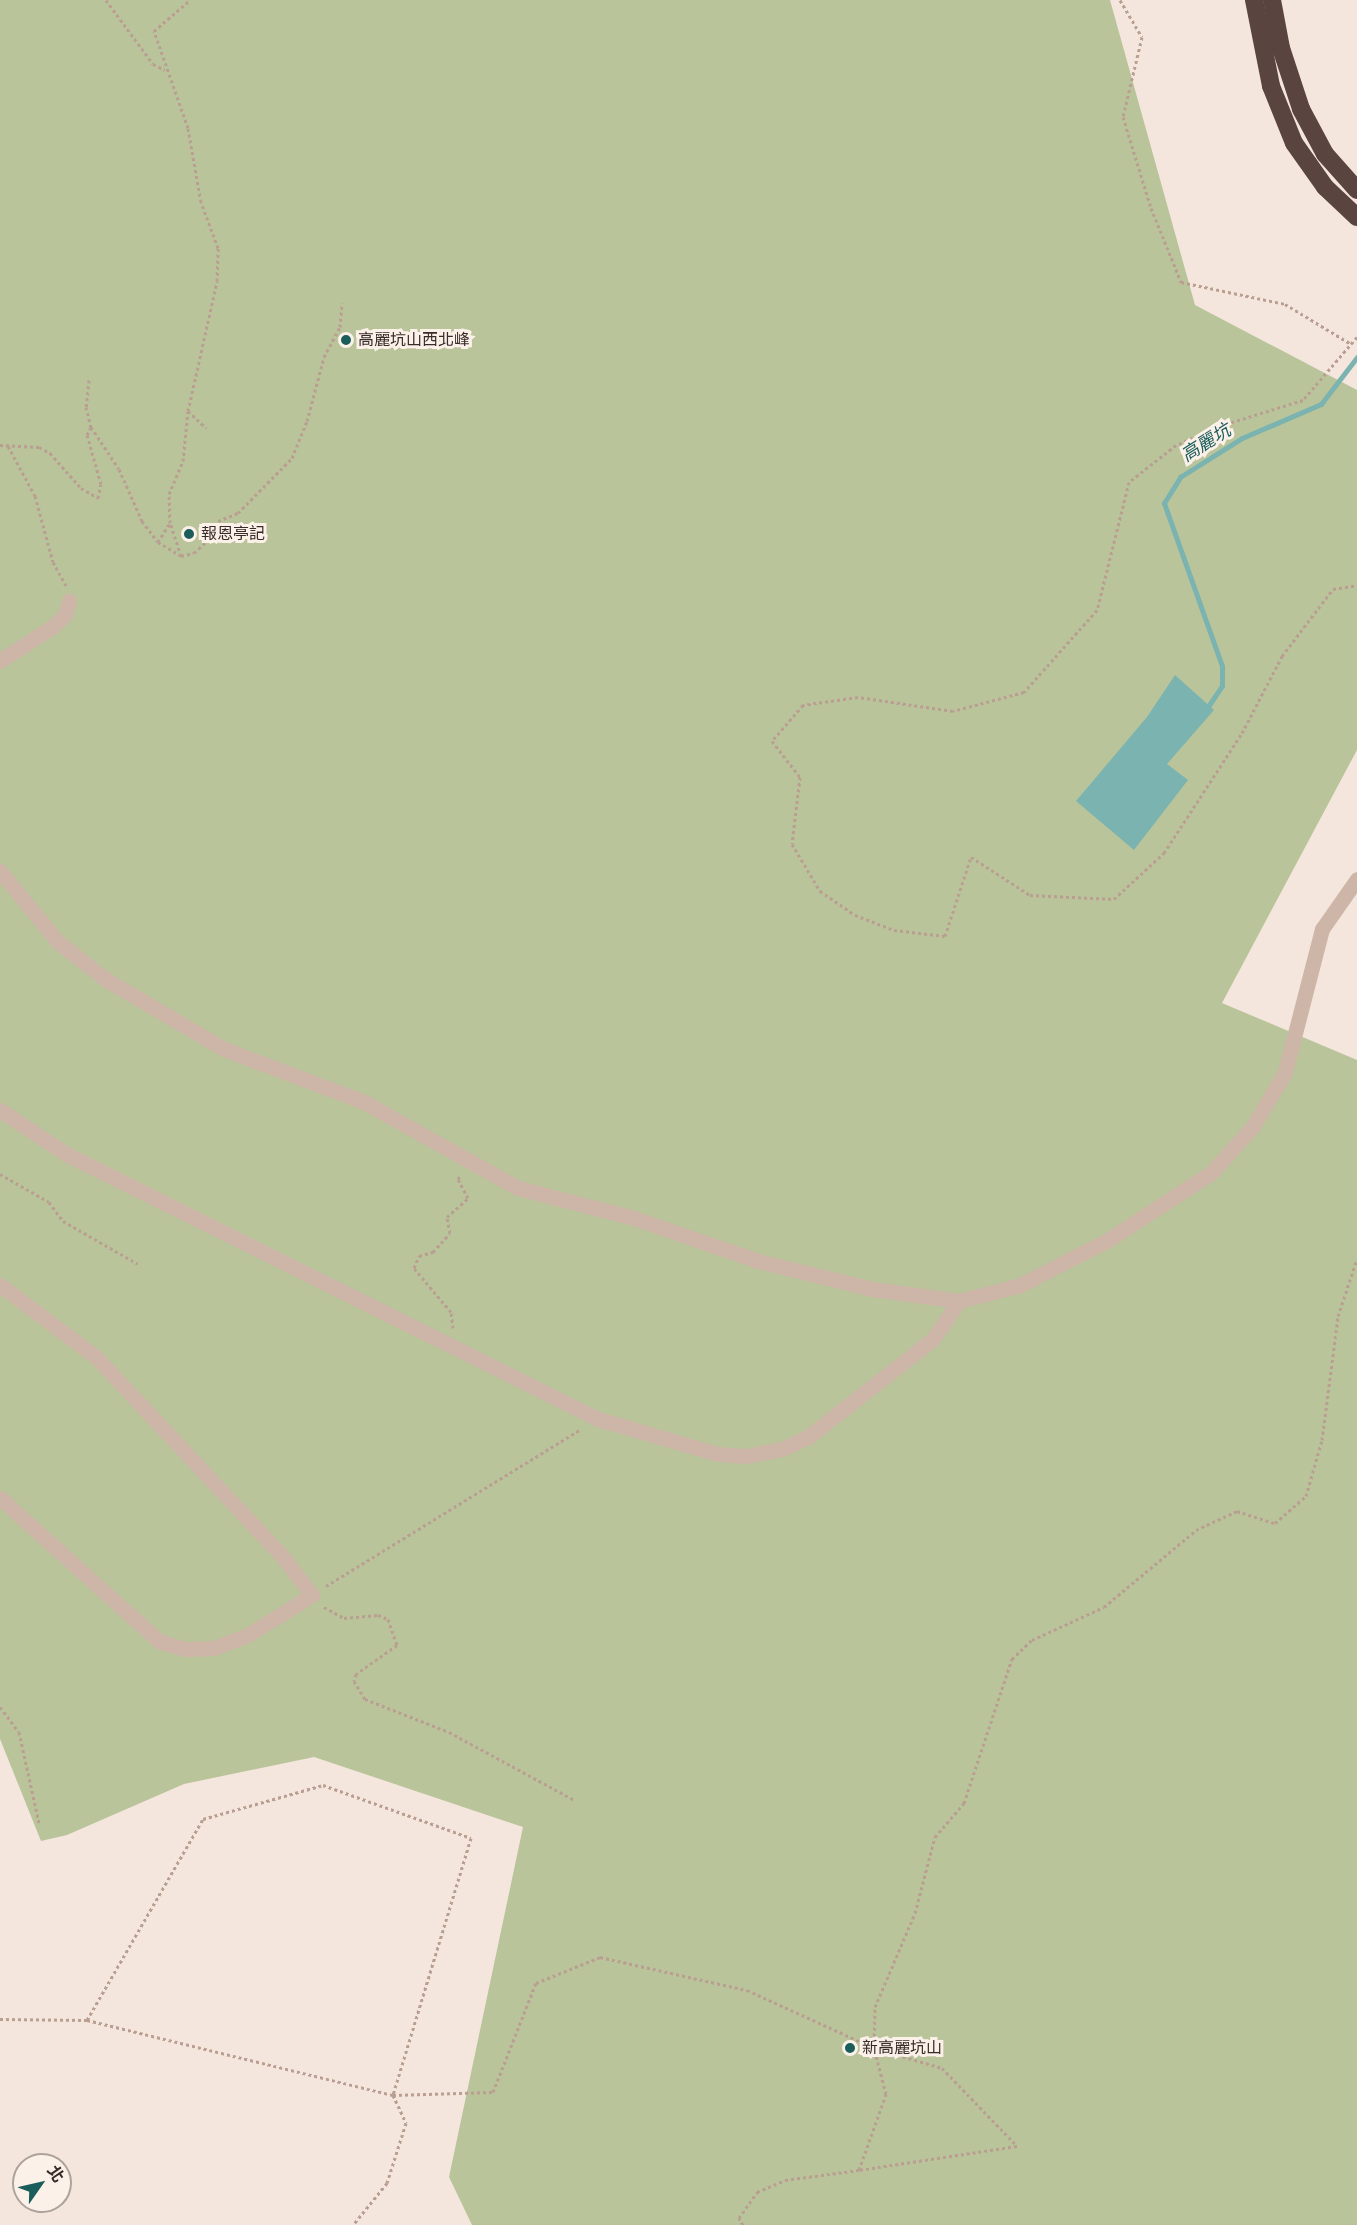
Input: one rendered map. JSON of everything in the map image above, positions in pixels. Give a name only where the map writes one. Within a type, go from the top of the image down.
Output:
[{"type":"highway","points":[[1254,0],[1271,86],[1282,117],[1307,166],[1351,212]]},
{"type":"highway","points":[[1272,0],[1281,48],[1301,109],[1325,154],[1357,190]]},
{"type":"lane","points":[[0,661],[52,627],[65,615],[69,601]]},
{"type":"lane","points":[[0,871],[57,941],[105,979],[224,1049],[364,1102],[518,1188],[634,1218],[758,1262],[873,1289],[959,1301],[1020,1284],[1107,1240],[1212,1172],[1253,1126],[1284,1072],[1322,929],[1357,879]]},
{"type":"lane","points":[[0,1110],[66,1154],[598,1419],[718,1454],[746,1456],[782,1449],[834,1420],[933,1339],[959,1301]]},
{"type":"lane","points":[[0,1285],[96,1358],[282,1556],[312,1595],[246,1636],[213,1648],[185,1649],[160,1642],[0,1498]]},
{"type":"path","points":[[106,0],[153,64],[165,70]]},
{"type":"path","points":[[181,556],[170,523],[169,494],[183,461],[188,411],[217,281],[218,248],[201,202],[188,128],[165,70],[154,31],[190,0]]},
{"type":"path","points":[[1120,0],[1142,37],[1123,117],[1151,208],[1181,282],[1285,304],[1352,344]]},
{"type":"path","points":[[89,380],[86,407],[91,428],[107,449],[142,521],[159,542],[181,556],[194,553],[206,542],[218,521],[238,513],[292,458],[307,422],[324,357],[340,327],[342,303]]},
{"type":"path","points":[[1357,338],[1303,400],[1226,424],[1176,445],[1129,482],[1097,610],[1024,692],[952,711],[858,697],[803,705],[772,741],[800,777],[792,844],[820,891],[855,915],[894,930],[945,936],[971,857],[1030,896],[1114,899],[1164,853],[1242,733],[1282,656],[1333,588],[1357,585]]},
{"type":"path","points":[[188,411],[206,428]]},
{"type":"path","points":[[0,445],[39,447],[50,453],[81,488],[98,498],[101,484],[87,435],[91,428]]},
{"type":"path","points":[[8,446],[34,496],[69,601]]},
{"type":"path","points":[[159,542],[170,523]]},
{"type":"path","points":[[454,1347],[452,1312],[414,1268],[418,1256],[433,1252],[450,1233],[447,1217],[468,1198],[458,1179],[472,1162]]},
{"type":"path","points":[[0,1174],[49,1202],[63,1221],[138,1264]]},
{"type":"path","points":[[859,2170],[886,2094],[874,2048],[875,2007],[915,1913],[935,1838],[964,1803],[1012,1659],[1032,1640],[1104,1607],[1196,1530],[1237,1511],[1275,1523],[1306,1496],[1322,1440],[1338,1316],[1357,1259]]},
{"type":"path","points":[[574,1800],[449,1732],[364,1699],[354,1681],[356,1674],[397,1645],[388,1619],[378,1615],[344,1618],[327,1610],[312,1595],[598,1419]]},
{"type":"path","points":[[0,1707],[23,1743],[39,1823]]},
{"type":"path","points":[[87,2020],[203,1819],[323,1785],[471,1838],[393,2095],[406,2123],[403,2133],[387,2183],[353,2225]]},
{"type":"path","points":[[0,2019],[87,2020],[393,2095],[494,2092],[536,1983],[600,1957],[747,1990],[874,2048],[942,2068],[1017,2146],[784,2180],[757,2192],[739,2218],[743,2225]]},
{"type":"green space","points":[[0,0],[1110,0],[1195,305],[1357,390],[1357,750],[1222,1003],[1357,1060],[1357,2225],[472,2225],[449,2177],[523,1827],[314,1757],[184,1784],[67,1835],[41,1841],[0,1739]]},
{"type":"water","points":[[1175,675],[1214,710],[1167,764],[1188,780],[1134,850],[1076,801],[1147,717]]},
{"type":"waterway","name":"高麗坑","points":[[1209,705],[1222,686],[1222,666],[1164,503],[1180,477],[1242,438],[1321,404],[1357,357]]},
{"type":"place","name":"高麗坑山西北峰","points":[[346,340]]},
{"type":"place","name":"報恩亭記","points":[[189,534]]},
{"type":"place","name":"新高麗坑山","points":[[850,2048]]}]
